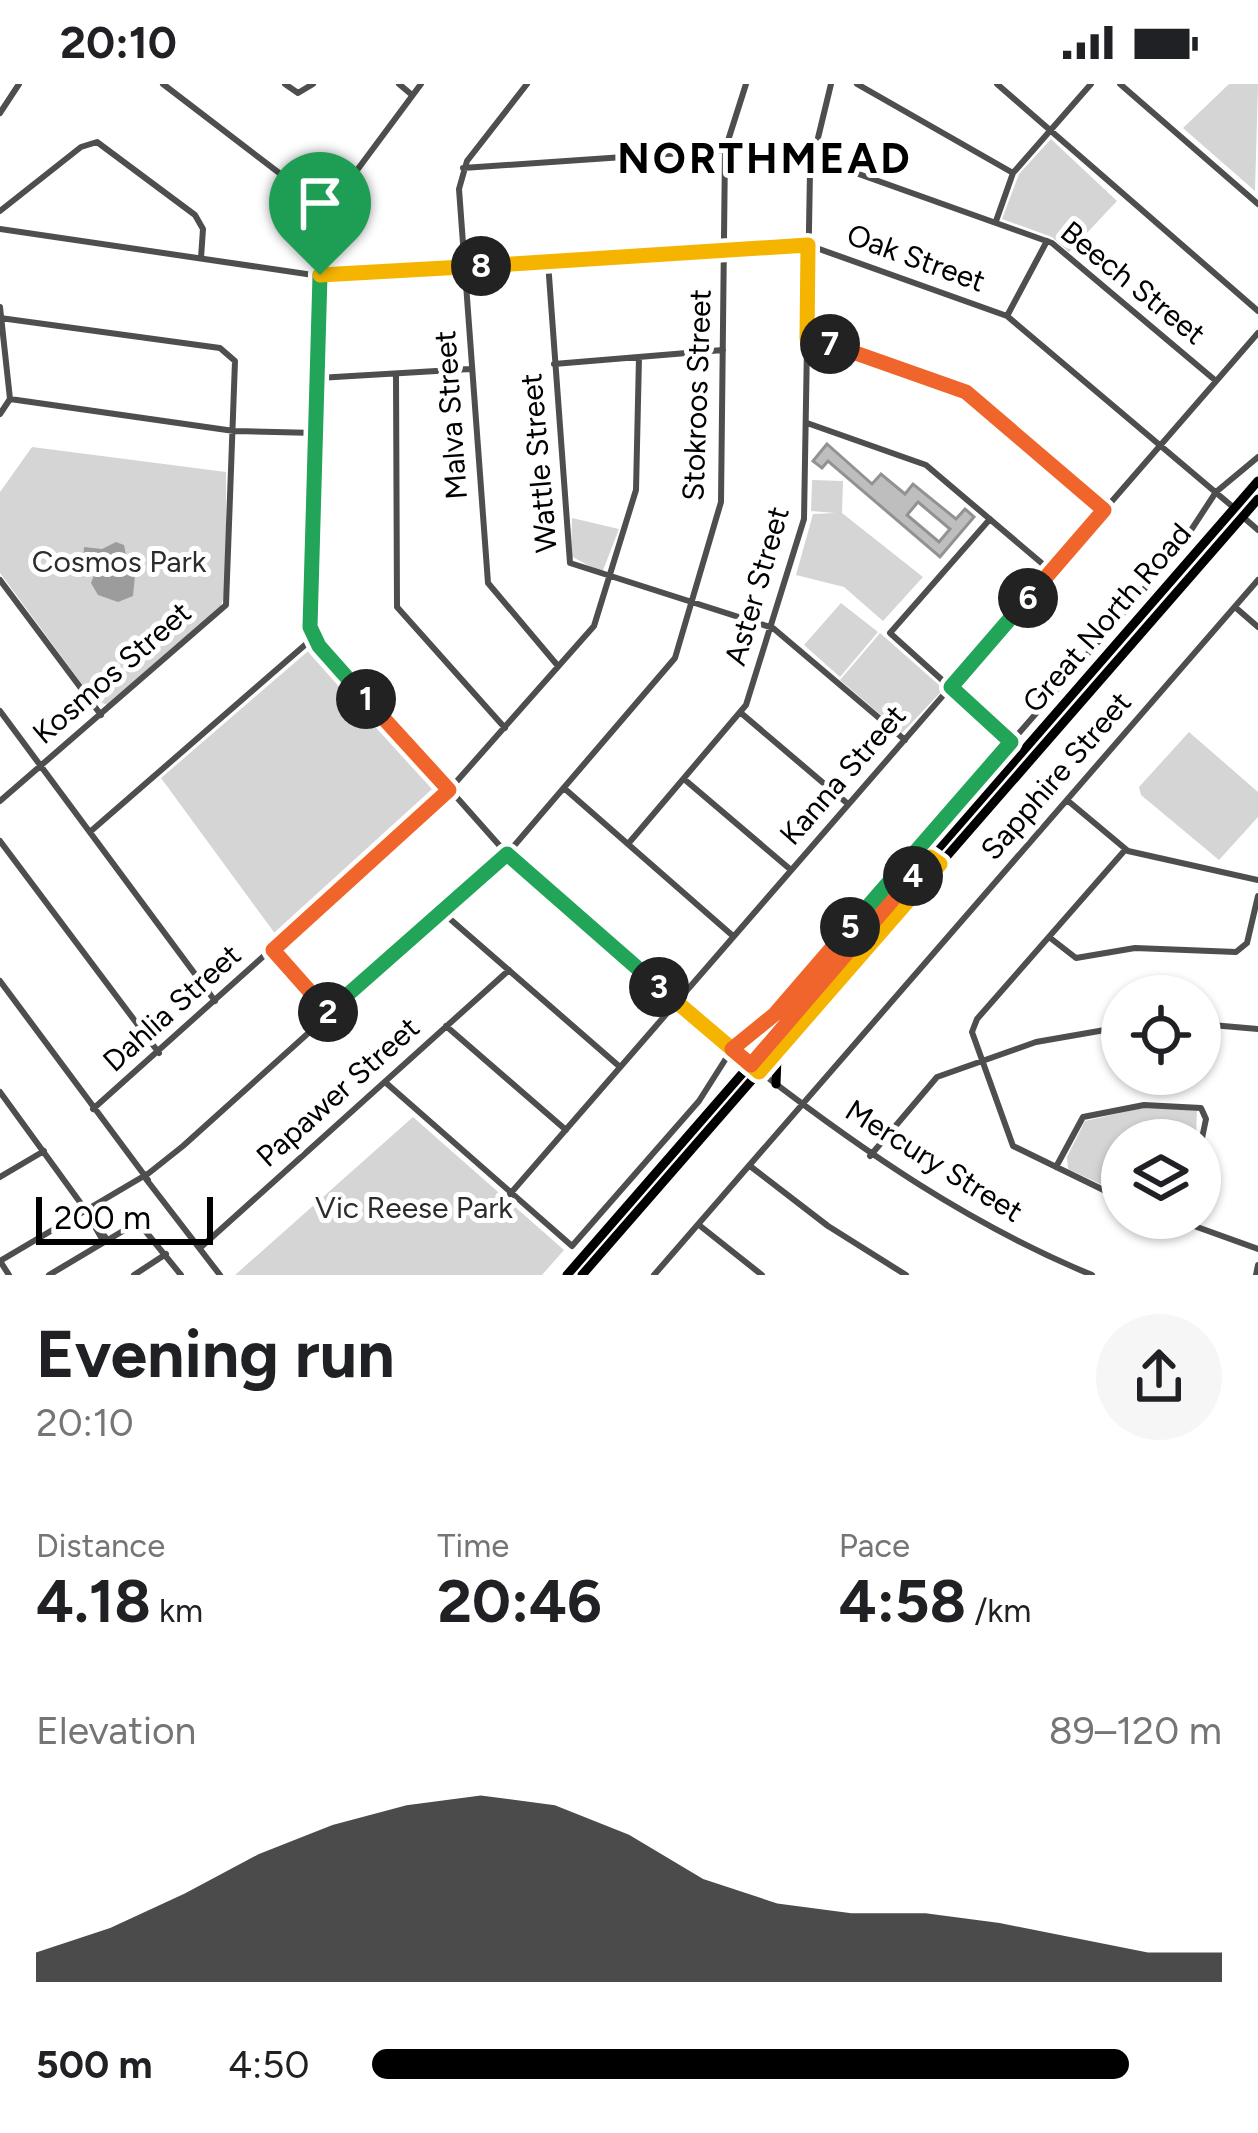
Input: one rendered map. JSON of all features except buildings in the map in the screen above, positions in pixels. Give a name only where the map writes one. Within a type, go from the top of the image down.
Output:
[{"type":"main road","name":"Great North Road","points":[[582,1275],[755,1068],[1238,513],[1258,481]]},
{"type":"main road","name":"Great North Road","points":[[1238,513],[1258,499]]},
{"type":"main road","name":"Great North Road","points":[[567,1275],[755,1068],[781,1046],[935,861]]},
{"type":"main road","points":[[776,1084],[774,1065],[781,1046]]},
{"type":"street","points":[[0,113],[19,84]]},
{"type":"street","points":[[163,84],[325,208]]},
{"type":"street","points":[[285,84],[298,93],[313,84]]},
{"type":"street","points":[[399,84],[412,95]]},
{"type":"street","points":[[91,831],[314,638],[325,208],[421,84]]},
{"type":"street","points":[[463,168],[527,84]]},
{"type":"street","name":"Stokroos Street","points":[[0,1261],[146,1177],[507,854],[665,673],[692,604],[721,502],[725,150],[746,84]]},
{"type":"street","name":"Aster Street","points":[[628,844],[741,713],[773,628],[805,514],[811,157],[831,84]]},
{"type":"street","points":[[857,84],[1013,173]]},
{"type":"street","points":[[997,84],[1258,311]]},
{"type":"street","points":[[996,221],[1013,173],[1091,84]]},
{"type":"street","points":[[1120,84],[1258,204]]},
{"type":"street","points":[[0,212],[81,147],[97,142],[195,215],[203,229],[201,258]]},
{"type":"street","points":[[463,168],[725,150]]},
{"type":"street","name":"Beech Street","points":[[811,157],[1047,241],[1217,382]]},
{"type":"street","name":"Malva Street","points":[[463,168],[465,267],[489,587],[558,666]]},
{"type":"street","name":"Oak Street","points":[[0,229],[320,275],[808,245],[1007,316],[1258,530]]},
{"type":"street","points":[[1007,316],[1047,241]]},
{"type":"street","name":"Wattle Street","points":[[548,262],[566,553],[573,567],[773,628],[905,740]]},
{"type":"street","points":[[0,307],[10,399],[0,414]]},
{"type":"street","name":"Kosmos Street","points":[[0,801],[227,602],[234,431],[231,352],[1,318]]},
{"type":"street","name":"Kanna Street","points":[[510,1194],[1258,333]]},
{"type":"street","points":[[807,338],[966,392],[1104,510]]},
{"type":"street","points":[[554,364],[724,350]]},
{"type":"street","name":"Dahlia Street","points":[[94,1106],[159,1053],[449,790],[594,626],[636,490],[639,357]]},
{"type":"street","points":[[318,378],[472,369]]},
{"type":"street","points":[[396,375],[397,607],[505,728]]},
{"type":"street","points":[[10,399],[234,431],[316,433]]},
{"type":"street","points":[[807,423],[921,463],[1051,572]]},
{"type":"street","points":[[385,1082],[572,1246],[699,1101],[732,1049],[775,1014],[1185,542],[1216,492],[1258,457]]},
{"type":"street","points":[[990,518],[890,633],[1011,742]]},
{"type":"street","points":[[0,580],[101,715]]},
{"type":"street","name":"Sapphire Street","points":[[654,1275],[1258,580]]},
{"type":"street","points":[[1235,607],[1258,627]]},
{"type":"street","name":"Mercury Street","points":[[314,638],[507,854],[755,1068],[870,1156],[966,1215],[1093,1275]]},
{"type":"street","points":[[0,711],[215,1000]]},
{"type":"street","points":[[741,713],[849,805]]},
{"type":"street","points":[[684,778],[792,870]]},
{"type":"street","points":[[565,788],[734,937]]},
{"type":"street","points":[[1067,800],[1125,850],[1258,880]]},
{"type":"street","points":[[0,841],[159,1053]]},
{"type":"street","points":[[1101,1189],[1012,1146],[980,1061],[974,1023],[1125,850]]},
{"type":"street","points":[[1049,937],[1076,958],[1135,948],[1236,952],[1247,943],[1258,896]]},
{"type":"street","points":[[442,912],[620,1067]]},
{"type":"street","points":[[273,950],[330,1014]]},
{"type":"street","name":"Papawer Street","points":[[200,1249],[509,970]]},
{"type":"street","points":[[0,981],[220,1275]]},
{"type":"street","points":[[1221,1025],[1258,1028]]},
{"type":"street","points":[[446,1026],[566,1130]]},
{"type":"street","points":[[870,1156],[930,1083],[1036,1042],[1101,1031]]},
{"type":"street","points":[[0,1092],[105,1239]]},
{"type":"street","points":[[1056,1168],[1083,1117],[1144,1105],[1201,1108],[1206,1119]]},
{"type":"street","points":[[0,1177],[44,1151]]},
{"type":"street","points":[[750,1166],[828,1226],[906,1275]]},
{"type":"street","points":[[50,1275],[141,1222],[181,1275]]},
{"type":"street","points":[[698,1224],[762,1275]]},
{"type":"street","points":[[1221,1234],[1258,1249]]},
{"type":"street","points":[[134,1275],[166,1254]]},
{"type":"street","points":[[0,1261],[9,1275]]},
{"type":"street","points":[[1256,1275],[1258,1265]]},
{"type":"green space","points":[[1229,84],[1258,84],[1255,191],[1183,128]]},
{"type":"green space","points":[[1051,139],[1117,201],[1069,252],[1052,237],[1002,219],[1019,174]]},
{"type":"green space","name":"Cosmos Park","points":[[32,447],[226,472],[226,588],[221,606],[107,705],[92,698],[0,573],[0,492]]},
{"type":"green space","points":[[812,480],[843,481],[842,513],[923,577],[883,621],[844,587],[796,575],[813,514],[835,513],[811,511]]},
{"type":"green space","points":[[572,518],[619,529],[602,573],[571,556]]},
{"type":"green space","points":[[841,603],[878,632],[840,677],[804,645]]},
{"type":"green space","points":[[880,633],[939,685],[940,693],[902,733],[840,680]]},
{"type":"green space","points":[[314,646],[441,790],[276,935],[161,778]]},
{"type":"green space","points":[[1189,732],[1258,792],[1258,817],[1219,860],[1141,795],[1139,787]]},
{"type":"green space","points":[[1151,1106],[1197,1108],[1197,1119],[1101,1119],[1101,1184],[1068,1169],[1067,1157],[1085,1121]]},
{"type":"green space","name":"Vic Reese Park","points":[[413,1117],[564,1250],[542,1275],[235,1275]]},
{"type":"shaded area","points":[[116,542],[124,545],[127,560],[136,565],[133,596],[118,602],[98,595],[91,583],[95,573],[83,562],[84,547],[102,549]]},
{"type":"district","name":"NORTHMEAD","points":[[765,158]]},
{"type":"route","points":[[808,245],[807,338],[966,392],[1104,510],[951,687],[1011,742],[775,1014],[732,1049],[751,1065],[930,857],[940,864],[759,1072],[676,1002],[507,854],[330,1014],[273,950],[449,790],[311,632],[320,275],[808,245]]}]
